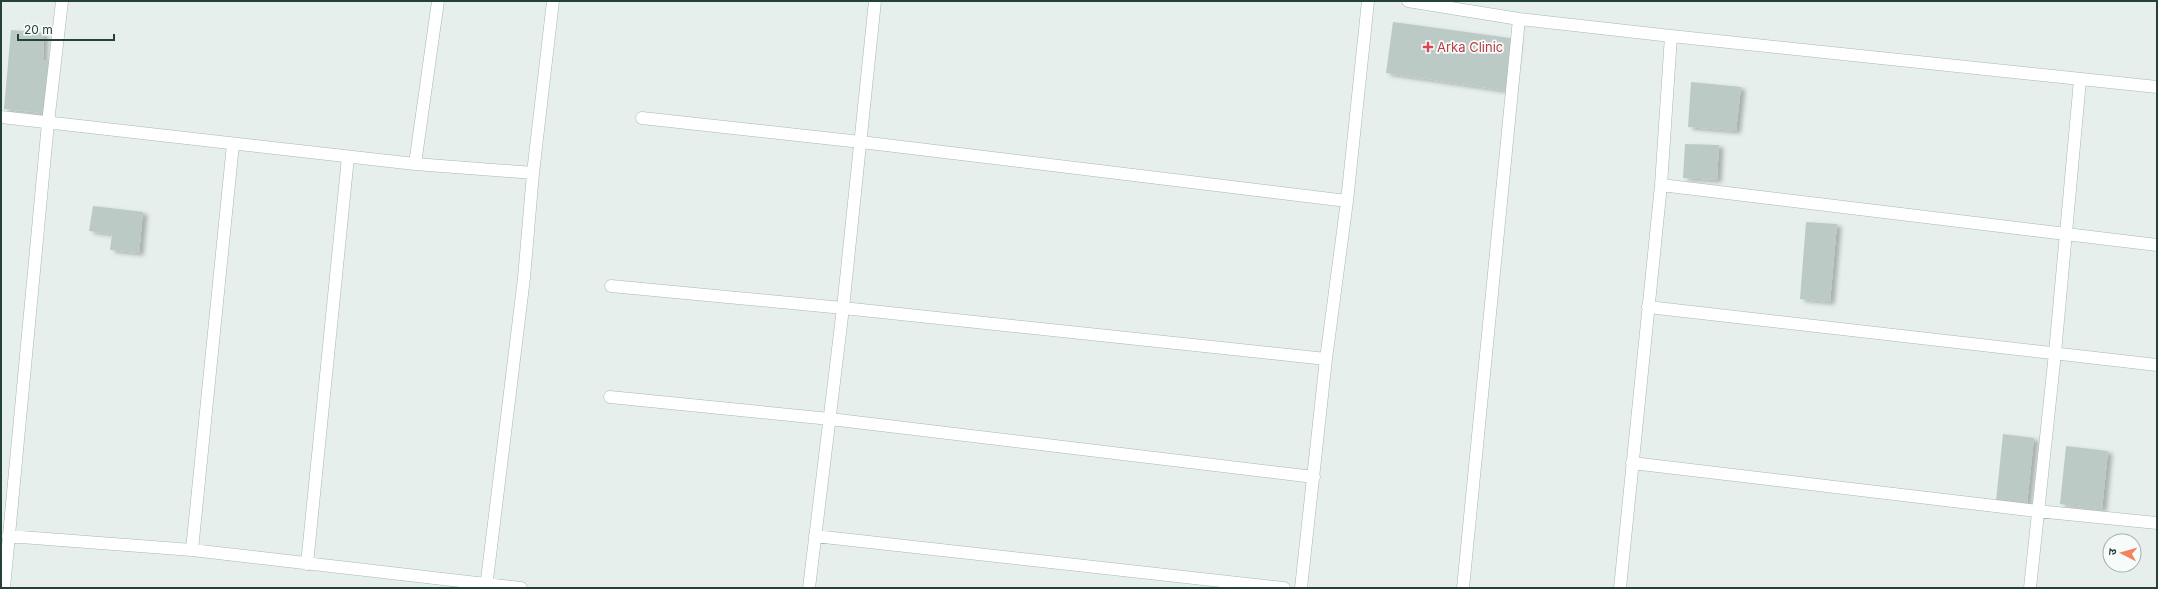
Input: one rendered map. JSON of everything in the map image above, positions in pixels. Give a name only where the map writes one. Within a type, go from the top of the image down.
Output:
[{"type":"street","points":[[4,588],[48,123],[62,1]]},
{"type":"street","points":[[415,164],[438,1]]},
{"type":"street","points":[[486,586],[524,278],[533,173],[553,1]]},
{"type":"street","points":[[809,588],[843,308],[875,1]]},
{"type":"street","points":[[1301,588],[1326,359],[1347,201],[1368,1]]},
{"type":"street","points":[[1408,1],[1519,19],[2080,80],[2157,87]]},
{"type":"street","points":[[1462,588],[1519,19]]},
{"type":"street","points":[[1620,588],[1660,185],[1671,36]]},
{"type":"street","points":[[2030,588],[2055,353],[2080,80]]},
{"type":"street","points":[[1,118],[415,164],[533,173]]},
{"type":"street","points":[[642,118],[861,142],[1347,201]]},
{"type":"street","points":[[192,550],[233,144]]},
{"type":"street","points":[[307,564],[348,157]]},
{"type":"street","points":[[1660,185],[2157,245]]},
{"type":"street","points":[[611,286],[843,308],[1326,359]]},
{"type":"street","points":[[1648,307],[2157,365]]},
{"type":"street","points":[[610,397],[830,419],[1314,477]]},
{"type":"street","points":[[1632,463],[2037,511],[2157,523]]},
{"type":"street","points":[[8,536],[192,550],[486,586],[521,588]]},
{"type":"street","points":[[815,536],[1284,588]]},
{"type":"building","points":[[1393,22],[1517,39],[1509,91],[1386,73]]},
{"type":"building","points":[[11,30],[44,33],[43,60],[49,60],[43,113],[4,109]]},
{"type":"building","points":[[1691,82],[1741,87],[1736,131],[1688,127]]},
{"type":"building","points":[[1685,144],[1719,145],[1717,180],[1683,178]]},
{"type":"building","points":[[93,206],[143,212],[139,253],[110,250],[112,234],[89,231]]},
{"type":"building","points":[[1806,222],[1837,224],[1830,302],[1800,299]]},
{"type":"building","points":[[2003,434],[2034,438],[2027,504],[1996,501]]},
{"type":"building","points":[[2066,446],[2108,451],[2102,509],[2060,504]]},
{"type":"place","name":"Arka Clinic","points":[[1428,47]]}]
